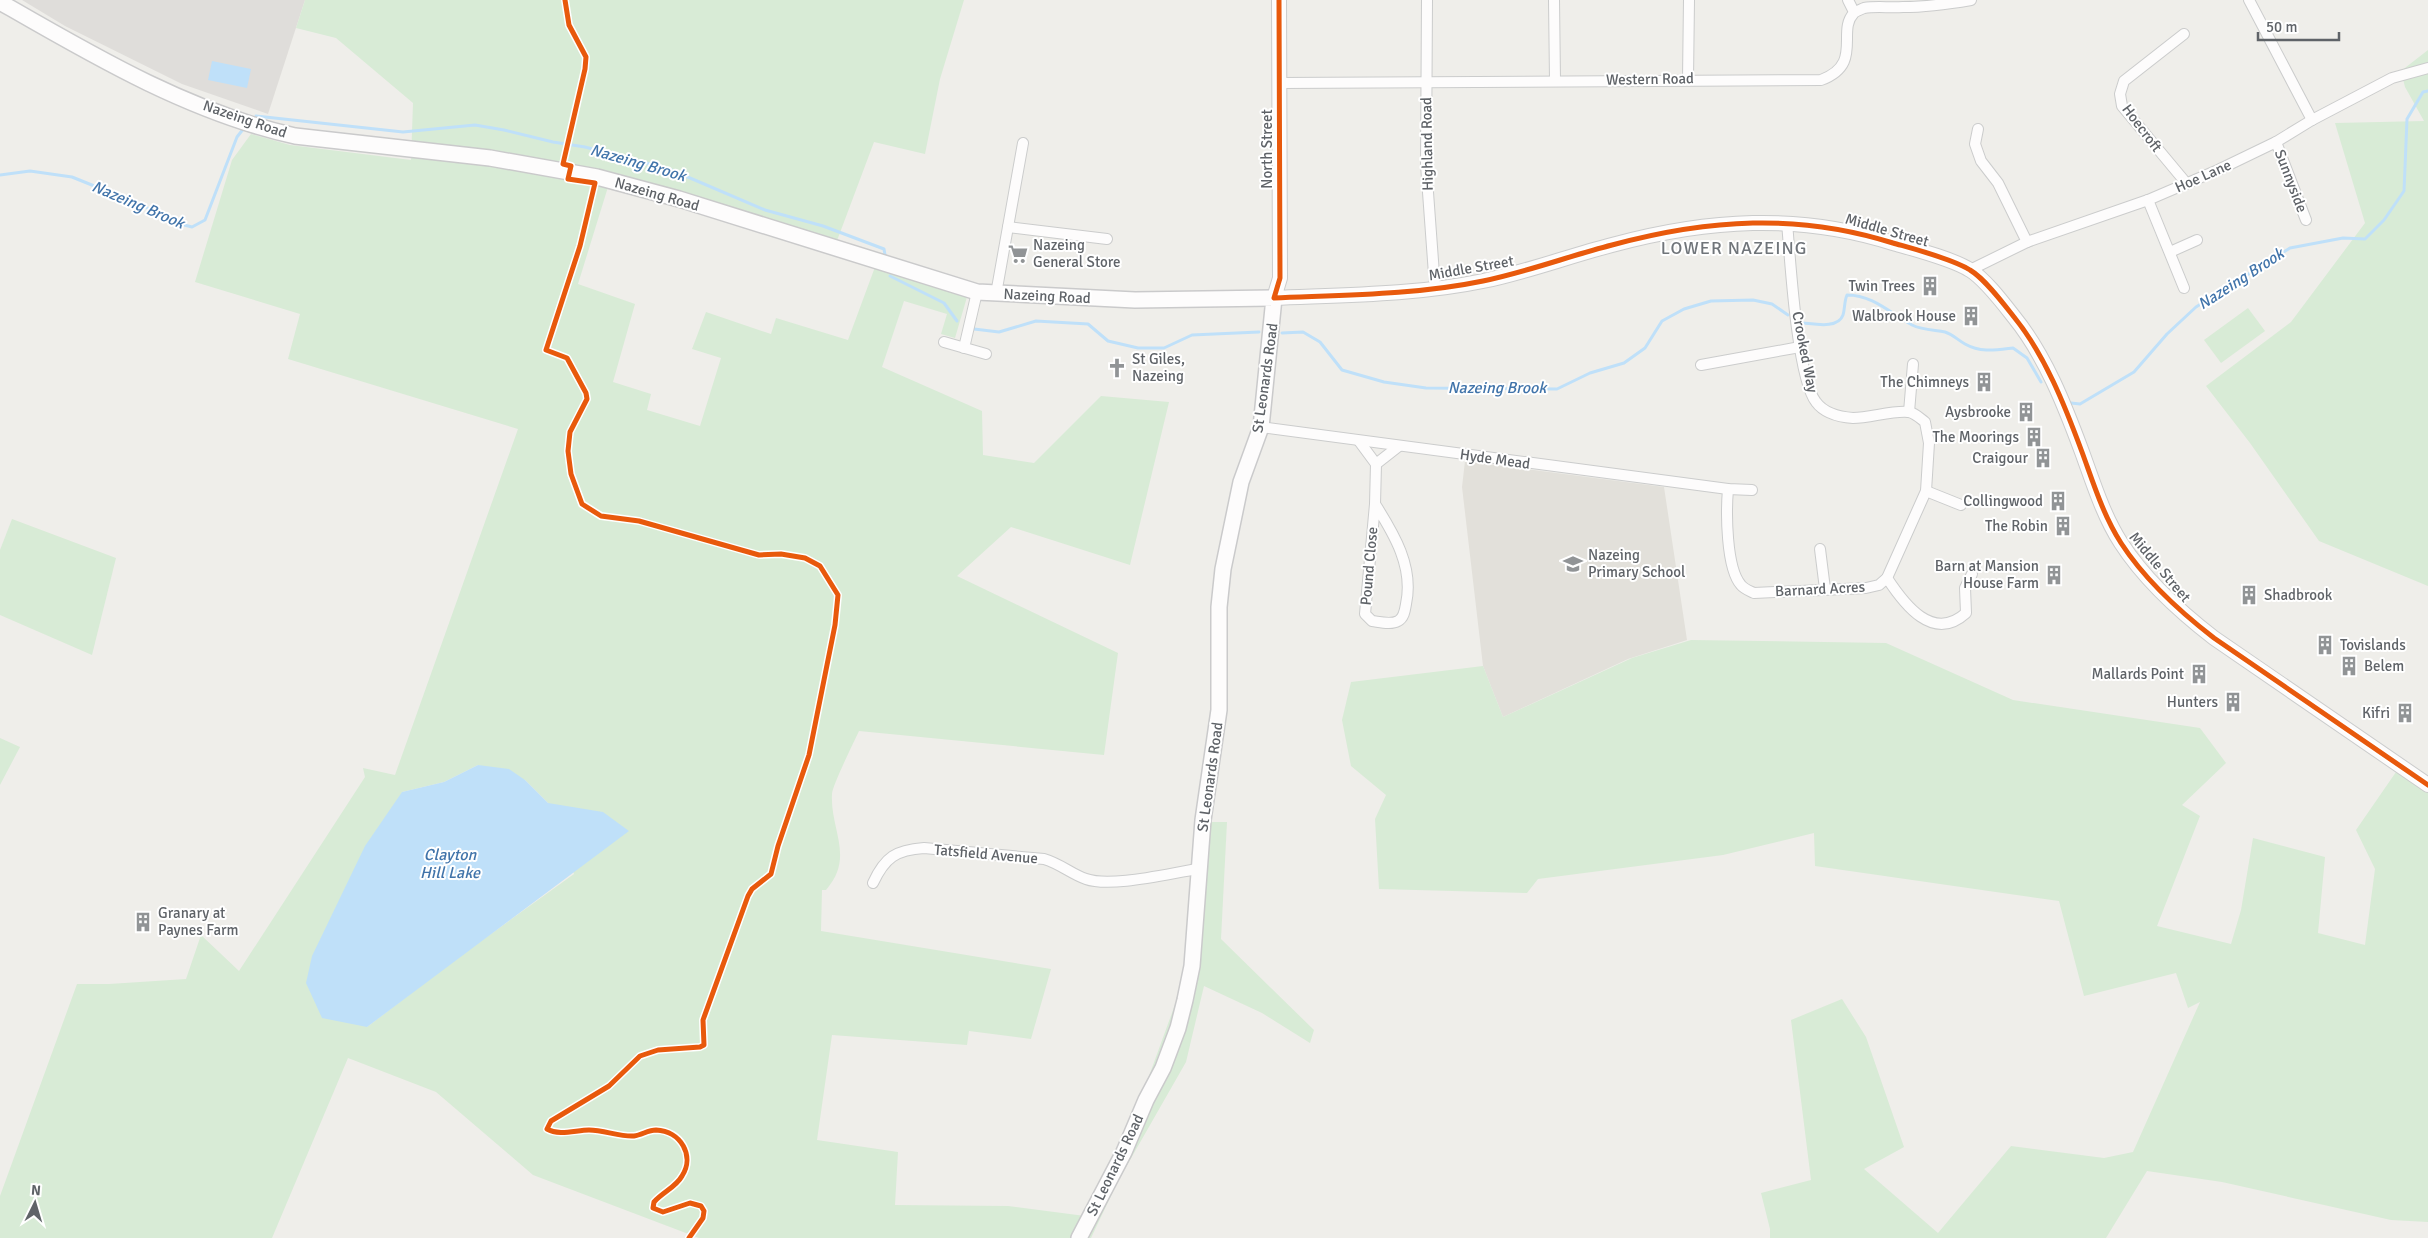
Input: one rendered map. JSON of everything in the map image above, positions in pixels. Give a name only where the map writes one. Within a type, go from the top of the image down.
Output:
[{"type":"main road","name":"Nazeing Road","points":[[0,2],[110,64],[175,94],[266,130],[304,137],[490,158],[597,177],[679,199],[977,292],[1135,300],[1274,298]]},
{"type":"main road","name":"St Leonards Road","points":[[1079,1238],[1124,1152],[1146,1100],[1163,1068],[1178,1028],[1192,966],[1198,869],[1219,710],[1219,607],[1224,569],[1241,482],[1261,427],[1274,298]]},
{"type":"street","name":"North Street","points":[[1274,298],[1280,278],[1279,0]]},
{"type":"street","name":"Highland Road","points":[[1427,0],[1426,165],[1434,288]]},
{"type":"street","points":[[1554,0],[1555,80]]},
{"type":"street","points":[[1688,0],[1688,79]]},
{"type":"street","points":[[1848,0],[1854,12],[1864,8],[1923,7],[1971,0]]},
{"type":"street","points":[[2249,0],[2312,120]]},
{"type":"street","name":"Western Road","points":[[1279,83],[1688,79],[1821,80],[1834,75],[1843,65],[1850,21],[1854,12]]},
{"type":"street","name":"Hoecroft","points":[[2184,34],[2124,81],[2120,94],[2122,106],[2186,184]]},
{"type":"street","name":"Hoe Lane","points":[[1970,270],[2027,242],[2148,200],[2186,184],[2276,142],[2312,120],[2392,78],[2428,68]]},
{"type":"street","points":[[1978,129],[1975,144],[1981,161],[1998,183],[2027,242]]},
{"type":"street","points":[[996,294],[1023,142]]},
{"type":"street","name":"Sunnyside","points":[[2276,142],[2306,220]]},
{"type":"street","points":[[2148,200],[2184,288]]},
{"type":"street","name":"Middle Street","points":[[1274,298],[1362,294],[1481,282],[1566,260],[1610,245],[1694,227],[1735,222],[1787,222],[1837,228],[1924,252],[1970,270],[2015,318],[2041,359],[2076,434],[2109,519],[2121,543],[2156,587],[2183,614],[2214,638],[2428,785]]},
{"type":"street","name":"Crooked Way","points":[[1787,222],[1800,347],[1810,392],[1816,402],[1826,411],[1838,416],[1854,418],[1909,412]]},
{"type":"street","points":[[1008,226],[1107,239]]},
{"type":"street","points":[[2170,252],[2197,240]]},
{"type":"street","points":[[964,348],[977,292]]},
{"type":"street","points":[[944,342],[986,354]]},
{"type":"street","points":[[1702,365],[1800,347]]},
{"type":"street","points":[[1909,412],[1913,364]]},
{"type":"street","name":"Barnard Acres","points":[[1728,489],[1727,532],[1735,575],[1741,587],[1754,593],[1866,588],[1879,585],[1887,578],[1926,491],[1929,443],[1925,422],[1909,412]]},
{"type":"street","name":"Hyde Mead","points":[[1261,427],[1728,489],[1752,490]]},
{"type":"street","points":[[1359,441],[1376,464],[1399,446]]},
{"type":"street","name":"Pound Close","points":[[1375,504],[1401,550],[1409,582],[1405,614],[1399,620],[1389,623],[1372,621],[1365,614],[1375,504],[1376,464]]},
{"type":"street","points":[[1926,491],[1961,505]]},
{"type":"street","points":[[1820,549],[1825,589]]},
{"type":"street","points":[[1887,578],[1907,606],[1923,619],[1942,624],[1958,620],[1966,613],[1965,588],[1972,574]]},
{"type":"street","name":"Tatsfield Avenue","points":[[873,883],[881,866],[892,856],[907,849],[924,848],[1044,859],[1061,864],[1087,880],[1105,883],[1198,869]]},
{"type":"shaded area","points":[[22,0],[305,0],[268,114],[182,84],[65,26]]},
{"type":"shaded area","name":"Nazeing Primary School","points":[[1465,461],[1664,487],[1687,640],[1628,659],[1503,717],[1483,666],[1462,487]]},
{"type":"green space","points":[[305,0],[964,0],[940,79],[925,154],[874,142],[832,254],[737,222],[608,187],[578,284],[635,304],[613,382],[651,394],[647,410],[700,426],[721,358],[692,349],[706,312],[771,334],[776,318],[848,340],[875,267],[967,297],[955,338],[941,334],[947,314],[904,301],[882,367],[982,411],[983,455],[1034,463],[1101,396],[1169,402],[1130,565],[1011,527],[957,576],[1118,653],[1104,755],[859,731],[839,773],[832,794],[832,807],[840,855],[835,878],[826,890],[822,890],[821,931],[1051,969],[1031,1039],[969,1031],[967,1045],[832,1035],[817,1140],[898,1152],[895,1205],[1008,1206],[1085,1216],[1074,1238],[699,1238],[533,1175],[436,1092],[348,1058],[272,1238],[0,1238],[0,1196],[77,984],[186,979],[201,935],[239,971],[365,777],[363,768],[395,775],[518,429],[288,359],[300,314],[195,282],[232,160],[251,134],[290,145],[411,160],[413,103],[336,38],[296,28]],"holes":[[[478,765],[525,780],[548,803],[574,874],[452,962],[367,1027],[402,792],[444,782]]]},
{"type":"green space","points":[[2428,50],[2428,586],[2319,541],[2250,443],[2206,386],[2291,322],[2365,223],[2335,123],[2424,121],[2405,87],[2401,71]]},
{"type":"green space","points":[[2248,308],[2265,331],[2221,363],[2204,340]]},
{"type":"green space","points":[[12,519],[116,558],[92,655],[0,615],[0,550]]},
{"type":"green space","points":[[1691,640],[1886,643],[2013,700],[2200,728],[2226,763],[2182,805],[2200,816],[2157,926],[2231,944],[2241,910],[2253,838],[2325,857],[2318,933],[2365,945],[2375,869],[2356,830],[2396,772],[2422,781],[2428,778],[2428,1222],[2391,1220],[2222,1182],[2147,1171],[2106,1238],[1770,1238],[1770,1229],[1761,1193],[1811,1180],[1791,1020],[1842,999],[1866,1037],[1904,1147],[1864,1169],[1938,1233],[2011,1146],[2104,1158],[2133,1152],[2200,1002],[2188,1008],[2176,973],[2084,996],[2059,901],[1815,866],[1814,833],[1723,855],[1538,879],[1527,893],[1379,889],[1375,819],[1386,795],[1351,766],[1342,720],[1351,682],[1483,666],[1503,717],[1632,658]]},
{"type":"green space","points":[[0,738],[20,747],[0,785]]},
{"type":"green space","points":[[1197,822],[1227,822],[1221,939],[1314,1030],[1310,1043],[1262,1013],[1204,986],[1186,1062],[1118,1181],[1091,1238],[1077,1238],[1116,1167],[1185,977]]},
{"type":"water","points":[[212,61],[251,69],[247,88],[208,80]]},
{"type":"water","name":"Clayton Hill Lake","points":[[478,765],[509,769],[525,780],[548,803],[603,812],[629,831],[367,1027],[322,1018],[306,983],[312,956],[365,846],[402,792],[444,782]]},
{"type":"waterway","name":"Nazeing Brook","points":[[2071,403],[2080,404],[2134,372],[2167,334],[2196,307],[2290,248],[2343,238],[2365,239],[2384,220],[2404,191],[2407,119],[2423,92],[2428,91]]},
{"type":"waterway","name":"Nazeing Brook","points":[[256,116],[403,132],[475,125],[585,147],[669,169],[765,210],[823,226],[884,249],[885,255]]},
{"type":"waterway","name":"Nazeing Brook","points":[[0,175],[30,171],[72,177],[144,206],[169,221],[192,227],[205,220],[237,137],[244,128]]},
{"type":"waterway","name":"Nazeing Brook","points":[[890,276],[944,303],[957,321]]},
{"type":"waterway","name":"Nazeing Brook","points":[[1803,323],[1826,325],[1836,322],[1843,315],[1847,295],[1865,298],[1916,327],[1948,333],[1971,347],[1989,350],[2013,348],[2027,358],[2041,382]]},
{"type":"waterway","name":"Nazeing Brook","points":[[1282,333],[1303,332],[1320,342],[1342,370],[1384,382],[1426,388],[1557,389],[1590,373],[1624,363],[1645,348],[1662,321],[1684,309],[1711,301],[1753,300],[1772,304],[1788,315]]},
{"type":"waterway","name":"Nazeing Brook","points":[[974,329],[999,332],[1036,321],[1088,324],[1108,341],[1138,348],[1164,348],[1192,335],[1259,332]]},
{"type":"cycle path","points":[[565,0],[569,25],[586,57],[585,69],[563,164],[571,166],[568,179],[595,183],[580,246],[546,350],[567,358],[586,393],[587,399],[570,432],[568,451],[571,474],[582,504],[601,516],[639,521],[759,555],[781,554],[805,558],[820,566],[838,595],[835,625],[809,755],[778,846],[771,874],[752,889],[748,896],[703,1020],[704,1045],[700,1047],[658,1050],[640,1056],[609,1086],[551,1121],[547,1129],[557,1132],[595,1130],[629,1136],[656,1130],[665,1131],[679,1140],[686,1153],[686,1168],[676,1183],[654,1202],[653,1208],[663,1212],[690,1203],[701,1206],[704,1211],[703,1218],[689,1238]]},
{"type":"cycle path","points":[[1279,0],[1280,278],[1274,298],[1379,294],[1458,286],[1516,273],[1596,249],[1648,236],[1718,225],[1753,223],[1823,227],[1858,233],[1954,262],[1976,274],[1988,285],[2025,332],[2045,364],[2061,399],[2109,521],[2130,557],[2141,570],[2176,606],[2214,638],[2428,785]]},
{"type":"place","name":"Nazeing General Store","points":[[1018,254]]},
{"type":"place","name":"Twin Trees","points":[[1930,286]]},
{"type":"place","name":"Walbrook House","points":[[1971,316]]},
{"type":"place","name":"St Giles, Nazeing","points":[[1117,368]]},
{"type":"place","name":"The Chimneys","points":[[1984,382]]},
{"type":"place","name":"Aysbrooke","points":[[2026,412]]},
{"type":"place","name":"The Moorings","points":[[2034,437]]},
{"type":"place","name":"Craigour","points":[[2043,458]]},
{"type":"place","name":"Collingwood","points":[[2058,501]]},
{"type":"place","name":"The Robin","points":[[2063,526]]},
{"type":"place","name":"Nazeing Primary School","points":[[1573,564]]},
{"type":"place","name":"Barn at Mansion House Farm","points":[[2054,575]]},
{"type":"place","name":"Shadbrook","points":[[2249,595]]},
{"type":"place","name":"Tovislands","points":[[2325,645]]},
{"type":"place","name":"Belem","points":[[2349,666]]},
{"type":"place","name":"Mallards Point","points":[[2199,674]]},
{"type":"place","name":"Hunters","points":[[2233,702]]},
{"type":"place","name":"Kifri","points":[[2405,713]]},
{"type":"place","name":"Granary at Paynes Farm","points":[[143,922]]},
{"type":"district","name":"LOWER NAZEING","points":[[1734,248]]}]
